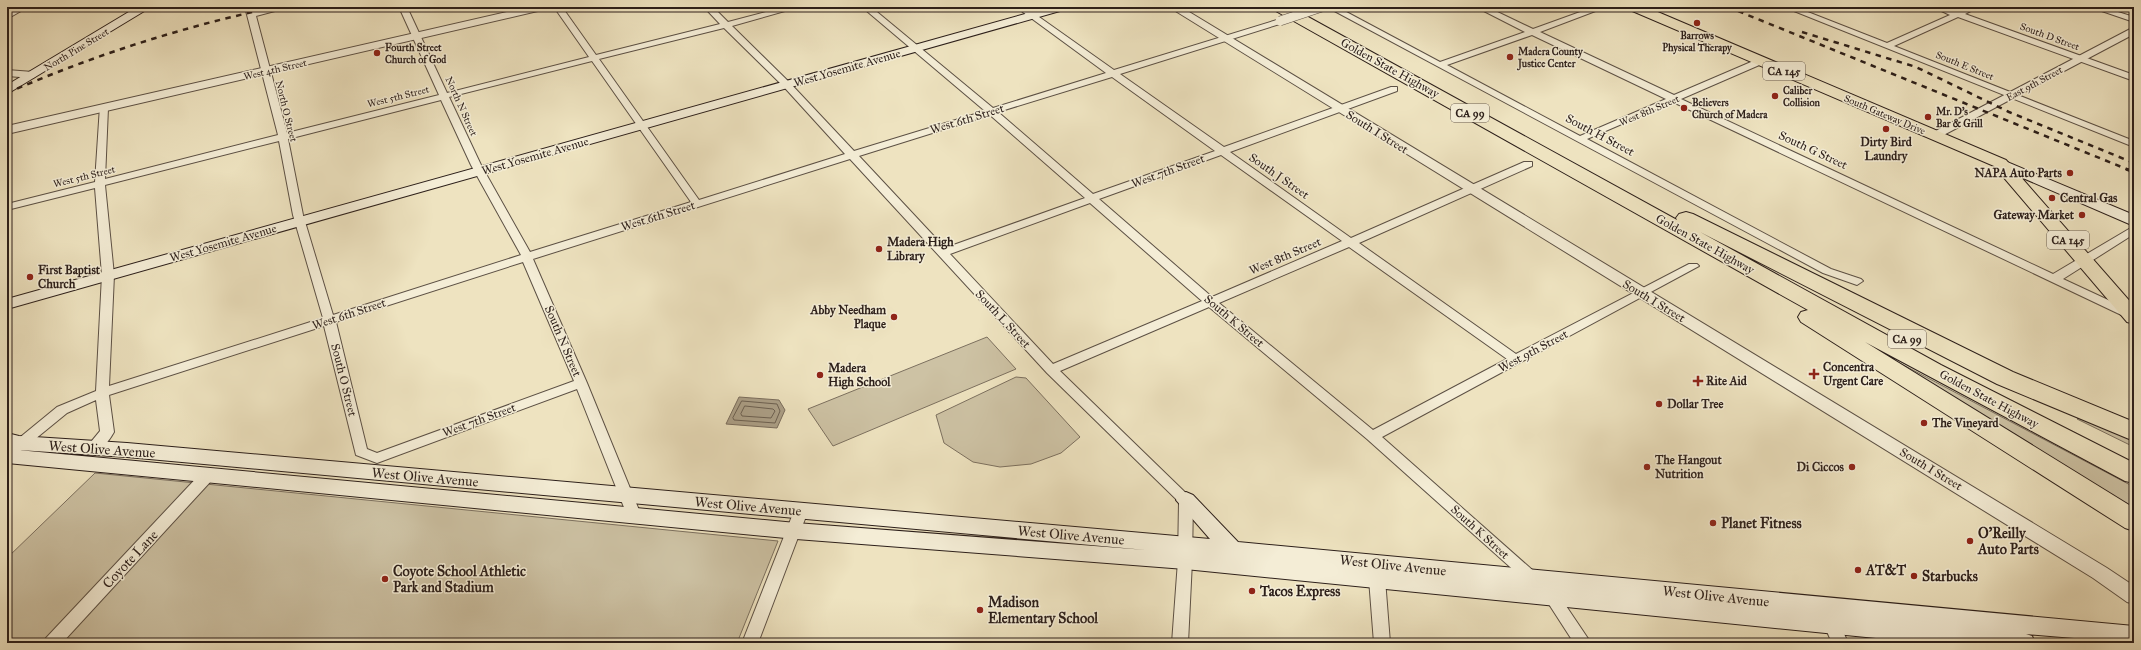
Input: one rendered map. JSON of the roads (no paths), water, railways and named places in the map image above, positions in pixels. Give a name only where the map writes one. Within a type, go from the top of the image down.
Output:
[{"type":"highway","name":"Golden State Highway","points":[[1302,7],[1933,370],[2134,474]]},
{"type":"highway","name":"Golden State Highway","points":[[1280,14],[2066,425],[2134,459]]},
{"type":"highway","points":[[1671,218],[1741,244],[2005,378],[2134,432]]},
{"type":"highway","points":[[1671,218],[1712,257],[2134,521]]},
{"type":"main road","name":"North Pine Street","points":[[7,90],[145,7]]},
{"type":"main road","name":"West Yosemite Avenue","points":[[7,304],[107,272],[914,47],[1045,7]]},
{"type":"main road","name":"West Yosemite Avenue","points":[[1026,12],[1063,7]]},
{"type":"main road","name":"South Gateway Drive","points":[[1635,7],[2134,221]]},
{"type":"main road","name":"CA 145","points":[[2000,163],[2086,260],[2134,317]]},
{"type":"main road","name":"West Yosemite Avenue","points":[[7,296],[107,272]]},
{"type":"main road","name":"West Olive Avenue","points":[[10,448],[93,448],[801,511],[1185,553],[1378,579],[1555,598],[2024,643]]},
{"type":"main road","name":"West Olive Avenue","points":[[10,448],[207,476],[794,531],[1185,553],[1232,549],[1532,578],[1832,625],[2134,635]]},
{"type":"main road","points":[[1186,500],[1232,549]]},
{"type":"street","points":[[7,16],[24,7]]},
{"type":"street","points":[[250,11],[286,7]]},
{"type":"street","name":"North N Street","points":[[403,7],[479,168]]},
{"type":"street","name":"West 4th Street","points":[[7,130],[542,7]]},
{"type":"street","points":[[558,7],[697,204]]},
{"type":"street","name":"South L Street","points":[[708,7],[784,83],[1051,370],[1186,500]]},
{"type":"street","name":"West 5th Street","points":[[7,207],[795,7]]},
{"type":"street","name":"South K Street","points":[[866,7],[991,111],[1211,302],[1372,436],[1555,598],[1583,643]]},
{"type":"street","name":"South I Street","points":[[1174,7],[2106,577],[2134,596]]},
{"type":"street","name":"West 6th Street","points":[[10,448],[62,410],[102,393],[526,257],[1225,39],[1280,14],[1322,7]]},
{"type":"street","name":"South H Street","points":[[1331,7],[1827,271],[1857,281]]},
{"type":"street","name":"South G Street","points":[[1480,7],[2134,317]]},
{"type":"street","points":[[1439,65],[1602,7]]},
{"type":"street","name":"South E Street","points":[[1788,7],[2134,144]]},
{"type":"street","name":"South D Street","points":[[1937,7],[2134,78]]},
{"type":"street","points":[[1887,46],[1974,7]]},
{"type":"street","points":[[2094,7],[2134,20]]},
{"type":"street","name":"North O Street","points":[[250,11],[283,137],[300,218]]},
{"type":"street","name":"South J Street","points":[[1026,12],[1516,360]]},
{"type":"street","name":"East 9th Street","points":[[1934,135],[2134,30]]},
{"type":"street","name":"West 8th Street","points":[[1580,139],[1761,61]]},
{"type":"street","points":[[7,73],[33,75]]},
{"type":"street","name":"West 7th Street","points":[[942,252],[1394,88]]},
{"type":"street","points":[[93,448],[107,432],[102,393],[107,272],[100,183],[102,108]]},
{"type":"street","name":"West 8th Street","points":[[1051,370],[1472,190],[1528,164]]},
{"type":"street","name":"South N Street","points":[[479,168],[526,257],[581,383],[634,515]]},
{"type":"street","name":"South O Street","points":[[300,218],[329,320],[361,452],[377,458]]},
{"type":"street","points":[[2054,279],[2134,229]]},
{"type":"street","name":"West 9th Street","points":[[1372,436],[1693,266]]},
{"type":"street","name":"West 7th Street","points":[[377,458],[581,383]]},
{"type":"street","name":"Coyote Lane","points":[[52,643],[207,476]]},
{"type":"street","points":[[1180,643],[1185,553],[1186,500]]},
{"type":"street","points":[[750,643],[801,511]]},
{"type":"street","points":[[1378,579],[1382,643]]},
{"type":"water","points":[[739,397],[779,400],[785,410],[777,428],[726,424]]},
{"type":"railway","points":[[7,93],[72,66],[139,43],[172,33],[275,7]]},
{"type":"railway","points":[[1728,7],[2129,170]]},
{"type":"railway","points":[[1802,32],[1916,67],[2009,112],[2134,163]]},
{"type":"railway","points":[[2126,169],[2134,172]]},
{"type":"place","name":"Barrows Physical Therapy","points":[[1697,23]]},
{"type":"place","name":"Fourth Street Church of God","points":[[377,53]]},
{"type":"place","name":"Madera County Justice Center","points":[[1510,57]]},
{"type":"place","name":"Caliber Collision","points":[[1775,96]]},
{"type":"place","name":"Believers Church of Madera","points":[[1684,108]]},
{"type":"place","name":"Mr. D's Bar & Grill","points":[[1928,117]]},
{"type":"place","name":"Dirty Bird Laundry","points":[[1886,129]]},
{"type":"place","name":"NAPA Auto Parts","points":[[2070,173]]},
{"type":"place","name":"Central Gas","points":[[2052,198]]},
{"type":"place","name":"Gateway Market","points":[[2082,215]]},
{"type":"place","name":"Madera High Library","points":[[879,249]]},
{"type":"place","name":"First Baptist Church","points":[[30,277]]},
{"type":"place","name":"Abby Needham Plaque","points":[[894,317]]},
{"type":"place","name":"Concentra Urgent Care","points":[[1814,374]]},
{"type":"place","name":"Madera High School","points":[[820,375]]},
{"type":"place","name":"Rite Aid","points":[[1698,381]]},
{"type":"place","name":"Dollar Tree","points":[[1659,404]]},
{"type":"place","name":"The Vineyard","points":[[1924,423]]},
{"type":"place","name":"The Hangout Nutrition","points":[[1647,467]]},
{"type":"place","name":"Di Ciccos","points":[[1852,467]]},
{"type":"place","name":"Planet Fitness","points":[[1713,523]]},
{"type":"place","name":"O'Reilly Auto Parts","points":[[1970,541]]},
{"type":"place","name":"AT&T","points":[[1858,570]]},
{"type":"place","name":"Starbucks","points":[[1914,576]]},
{"type":"place","name":"Coyote School Athletic Park and Stadium","points":[[385,579]]},
{"type":"place","name":"Tacos Express","points":[[1252,591]]},
{"type":"place","name":"Madison Elementary School","points":[[980,610]]}]
